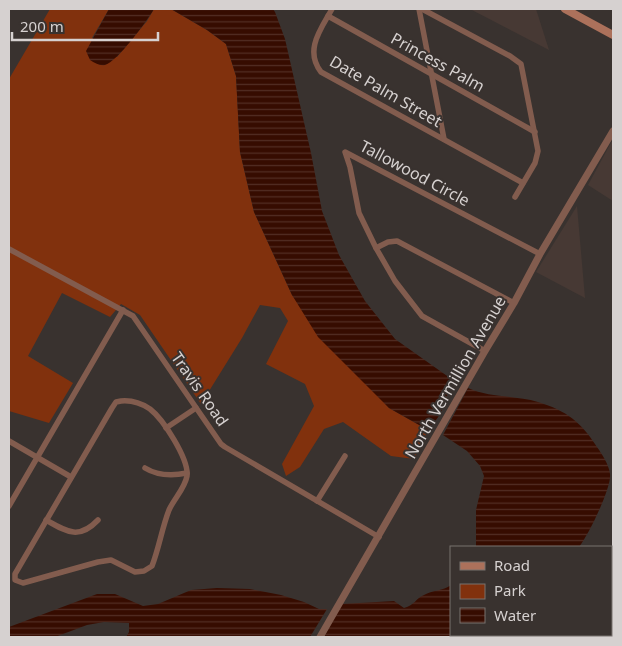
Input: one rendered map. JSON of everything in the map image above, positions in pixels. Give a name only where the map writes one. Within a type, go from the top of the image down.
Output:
[{"type":"main road","points":[[565,9],[613,35]]},
{"type":"street","points":[[328,16],[332,9]]},
{"type":"street","points":[[421,9],[444,140]]},
{"type":"street","points":[[421,9],[510,56],[521,64],[536,132],[538,150],[535,163],[515,196]]},
{"type":"street","name":"Date Palm Street","points":[[328,16],[314,42],[313,51],[316,65],[321,72],[523,183]]},
{"type":"street","name":"Princess Palm","points":[[328,16],[536,132]]},
{"type":"street","name":"North Vermillion Avenue","points":[[320,637],[484,351],[514,303],[540,254],[613,131]]},
{"type":"street","name":"Tallowood Circle","points":[[484,351],[422,316],[395,281],[359,213],[350,167],[345,152],[540,254]]},
{"type":"street","points":[[376,248],[388,242],[397,241],[514,303]]},
{"type":"street","name":"Travis Road","points":[[9,249],[133,316],[221,444],[378,536]]},
{"type":"street","points":[[9,506],[122,310]]},
{"type":"street","points":[[130,401],[141,404],[151,410],[178,446],[187,473],[183,486],[169,511],[152,566],[144,571],[135,572],[111,560],[23,583],[15,580],[15,574],[116,402],[130,401]]},
{"type":"street","points":[[166,428],[196,408]]},
{"type":"street","points":[[9,441],[38,456],[71,478]]},
{"type":"street","points":[[317,501],[345,456]]},
{"type":"street","points":[[145,468],[161,474],[176,475],[187,473]]},
{"type":"street","points":[[46,520],[72,533],[80,532],[93,526],[98,520]]},
{"type":"shaded area","points":[[470,9],[536,9],[549,50]]},
{"type":"shaded area","points":[[613,139],[613,201],[588,185]]},
{"type":"shaded area","points":[[577,206],[585,298],[536,272]]},
{"type":"green space","points":[[50,9],[109,9],[92,38],[117,57],[147,21],[154,9],[171,9],[207,30],[226,44],[236,76],[240,152],[254,212],[292,295],[389,408],[428,430],[414,459],[391,456],[343,422],[324,429],[300,467],[286,476],[282,464],[314,406],[305,384],[266,364],[288,321],[280,308],[260,305],[201,404],[140,315],[121,304],[110,317],[62,293],[28,356],[73,383],[49,423],[9,411],[9,79]]},
{"type":"water","points":[[109,9],[154,9],[139,31],[117,57],[105,65],[101,65],[90,60],[86,51]]},
{"type":"water","points":[[171,9],[273,9],[275,12],[285,39],[322,211],[339,255],[365,301],[395,339],[450,378],[444,406],[438,418],[428,430],[389,408],[318,337],[292,295],[254,212],[240,152],[236,76],[226,44],[207,30]]},
{"type":"water","points":[[468,388],[485,393],[538,402],[557,409],[572,418],[591,438],[607,463],[610,474],[610,480],[599,511],[580,546],[476,546],[476,510],[484,476],[480,466],[467,451],[443,435]]},
{"type":"water","points":[[450,586],[450,636],[468,636],[324,637],[342,604],[394,601],[404,608],[427,593]]},
{"type":"water","points":[[217,588],[250,589],[281,595],[319,609],[327,609],[310,637],[126,637],[129,632],[129,623],[104,622],[87,625],[55,637],[9,637],[9,627],[97,594],[115,594],[143,606],[158,604],[191,590]]}]
